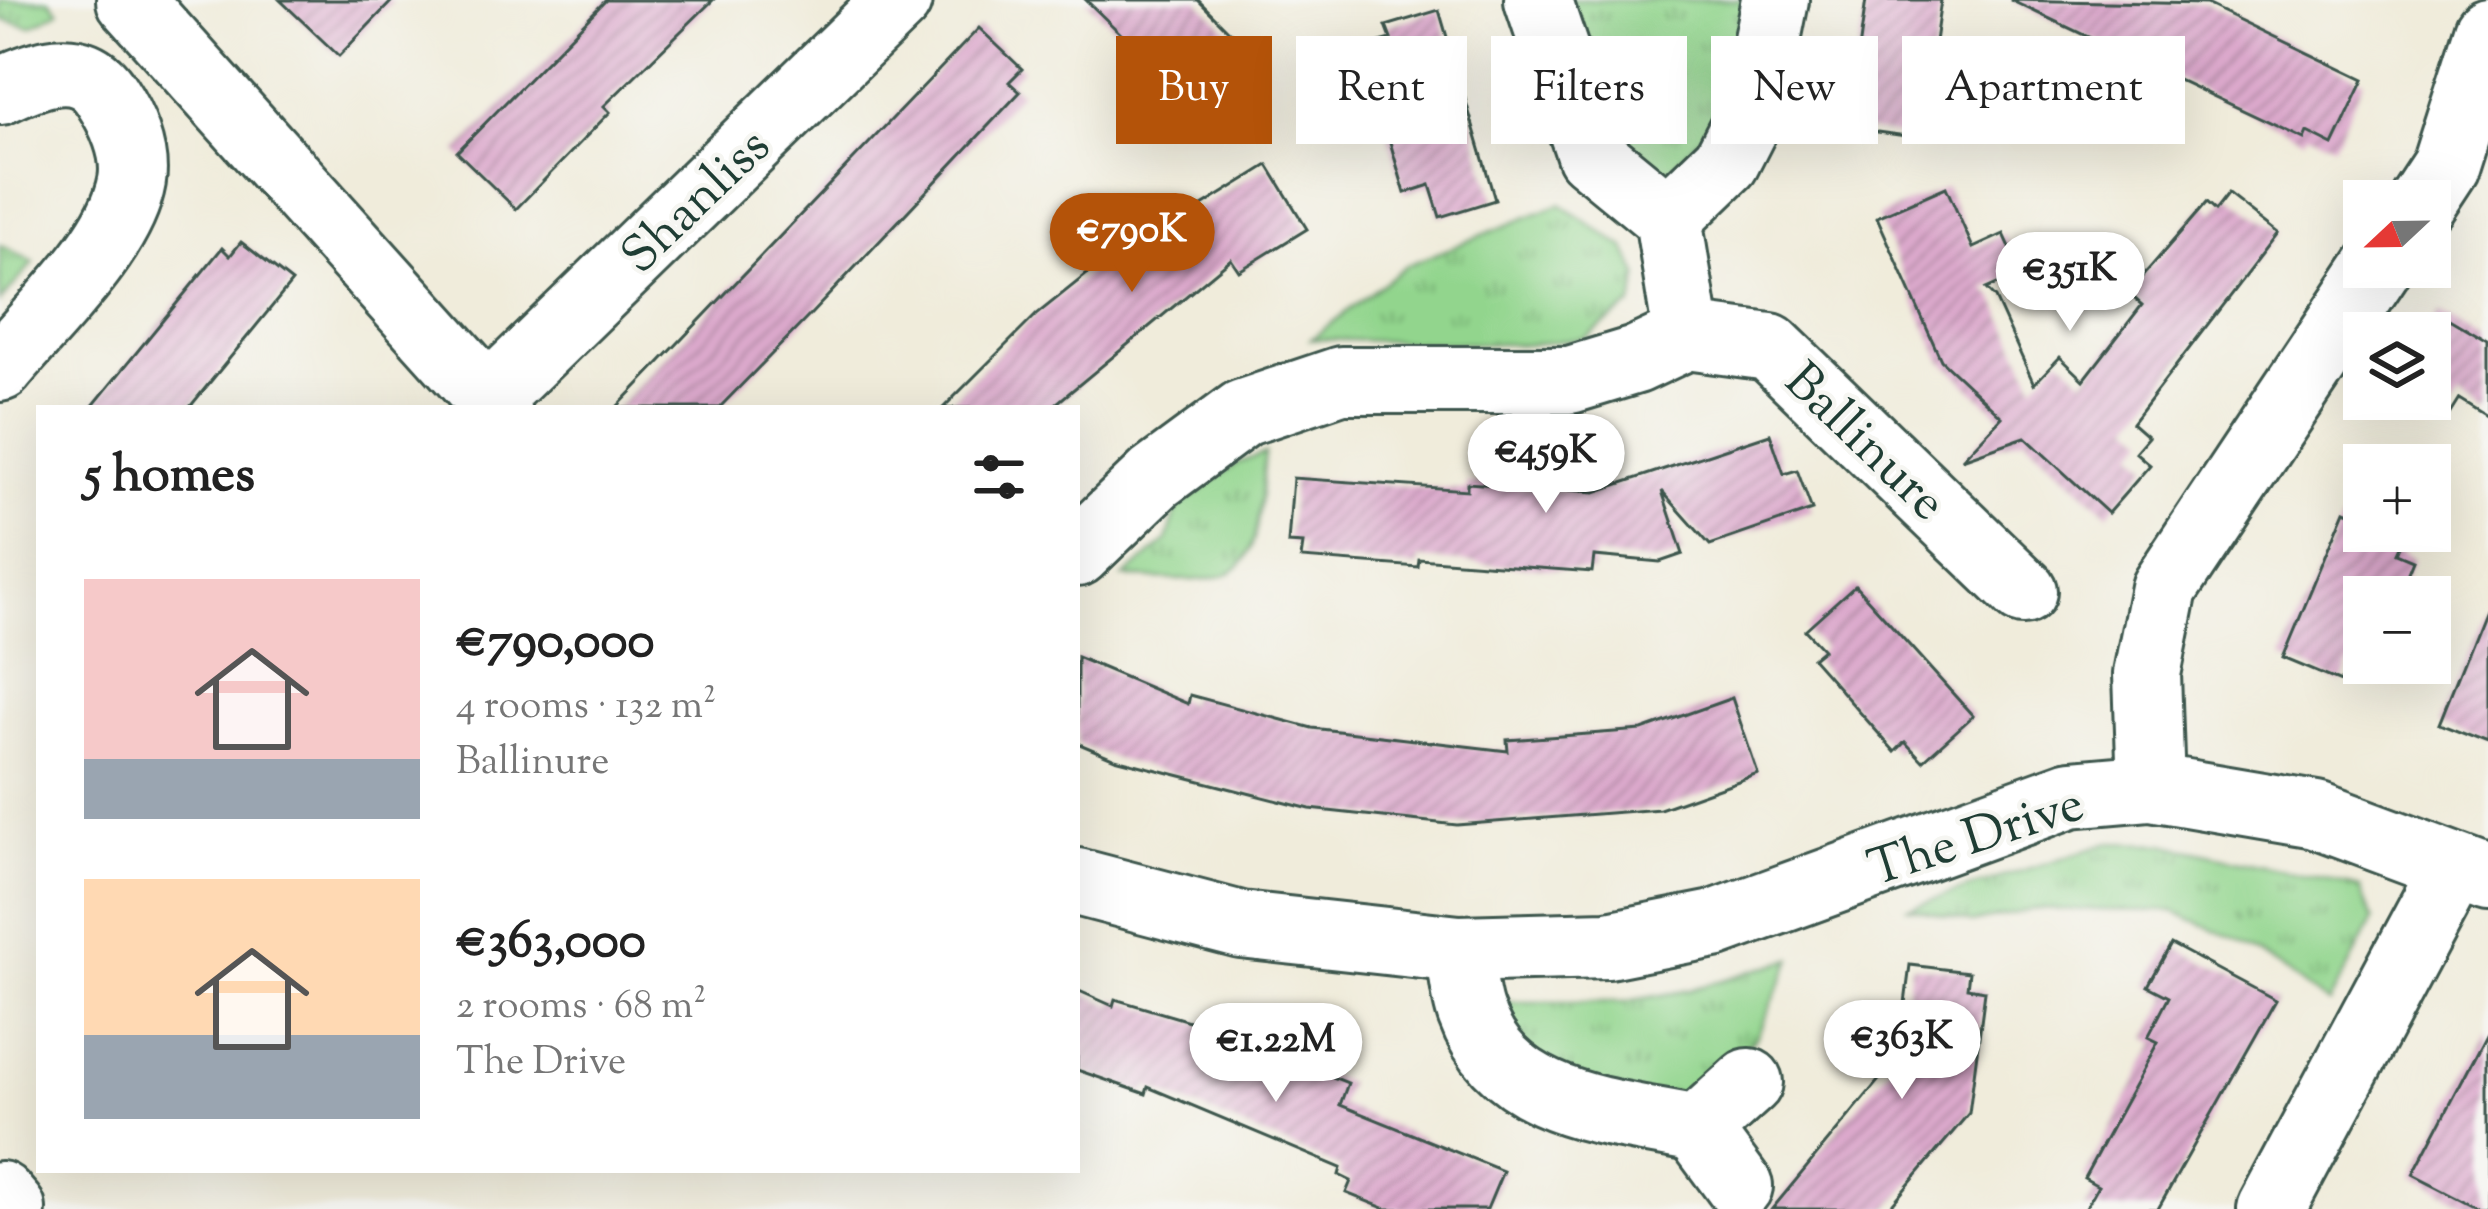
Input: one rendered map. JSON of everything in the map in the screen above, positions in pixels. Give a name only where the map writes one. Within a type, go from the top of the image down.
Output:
[{"type":"street","name":"Shanliss","points":[[494,403],[898,0]]},
{"type":"street","points":[[1080,550],[1155,478],[1243,413],[1341,380],[1570,380],[1636,360],[1688,336],[1668,218],[1590,154],[1538,0]]},
{"type":"street","points":[[1668,218],[1726,162],[1753,109],[1775,0]]},
{"type":"street","points":[[2451,0],[2488,17]]},
{"type":"street","points":[[97,81],[143,13],[494,403]]},
{"type":"street","points":[[2451,182],[2488,31]]},
{"type":"street","points":[[0,91],[63,69],[97,81],[124,123],[133,179],[111,233],[0,368]]},
{"type":"street","points":[[2151,787],[2147,674],[2164,588],[2364,288]]},
{"type":"street","name":"Ballinure","points":[[1688,336],[1770,347],[2023,591]]},
{"type":"street","name":"The Drive","points":[[1080,883],[1240,925],[1460,949],[1608,945],[1714,924],[2071,794],[2151,787],[2316,815],[2471,873]]},
{"type":"street","points":[[2271,1209],[2471,873]]},
{"type":"street","points":[[1460,949],[1470,1011],[1494,1059],[1530,1089],[1697,1130],[1739,1186]]},
{"type":"street","points":[[1697,1130],[1749,1082]]},
{"type":"street","points":[[0,1195],[11,1209]]},
{"type":"green space","points":[[0,0],[50,0],[59,11],[31,27],[0,19]]},
{"type":"green space","points":[[1563,0],[1745,0],[1738,36],[1711,36],[1711,122],[1668,171],[1636,164],[1617,144],[1687,144],[1687,36],[1575,36]]},
{"type":"green space","points":[[1560,204],[1625,248],[1639,275],[1632,305],[1585,338],[1529,345],[1311,339],[1405,266]]},
{"type":"green space","points":[[0,245],[34,262],[0,302]]},
{"type":"green space","points":[[1265,453],[1256,527],[1240,566],[1200,580],[1124,577],[1167,541],[1177,509],[1237,463]]},
{"type":"green space","points":[[2109,843],[2164,844],[2360,888],[2373,920],[2330,1003],[2239,941],[2173,911],[2034,909],[1972,923],[1909,907]]},
{"type":"green space","points":[[1792,959],[1756,1038],[1675,1104],[1527,1065],[1501,1034],[1503,1002],[1622,1002],[1690,990]]},
{"type":"building","points":[[280,0],[393,0],[339,56]]},
{"type":"building","points":[[606,0],[713,0],[604,106],[610,112],[516,209],[457,152]]},
{"type":"building","points":[[1086,0],[1198,0],[1234,36],[1123,36]]},
{"type":"building","points":[[1866,0],[1941,0],[1936,36],[1902,36],[1902,135],[1878,132],[1878,36],[1861,36]]},
{"type":"building","points":[[2010,0],[2206,4],[2364,80],[2333,145],[2307,132],[2304,139],[2185,83],[2185,36],[2086,36]]},
{"type":"building","points":[[1439,10],[1447,36],[1390,36],[1386,26]]},
{"type":"building","points":[[979,28],[1022,69],[1009,82],[1020,92],[722,405],[619,405]]},
{"type":"building","points":[[1467,105],[1495,200],[1440,217],[1430,185],[1405,193],[1391,144],[1467,144]]},
{"type":"building","points":[[1268,165],[1307,229],[1239,271],[1231,259],[1055,405],[946,405],[1037,314],[1152,222],[1160,232]]},
{"type":"building","points":[[1946,187],[1973,248],[2004,234],[2022,273],[1986,289],[1995,298],[2034,384],[2060,357],[2084,380],[2142,305],[2128,293],[2206,203],[2215,211],[2228,194],[2278,233],[2132,423],[2148,437],[2135,452],[2150,465],[2108,513],[2025,437],[1962,459],[2002,417],[1941,360],[1877,217]]},
{"type":"building","points":[[241,242],[292,282],[191,405],[93,405],[222,248],[230,256]]},
{"type":"building","points":[[2451,320],[2488,342],[2488,417],[2459,399],[2451,412]]},
{"type":"building","points":[[1770,434],[1784,474],[1797,470],[1812,510],[1710,545],[1662,491],[1683,554],[1660,562],[1594,556],[1592,572],[1419,559],[1418,567],[1301,558],[1303,544],[1288,543],[1293,478],[1467,490],[1467,483],[1595,492]]},
{"type":"building","points":[[2343,515],[2343,552],[2396,552],[2413,560],[2407,576],[2343,576],[2341,682],[2283,658]]},
{"type":"building","points":[[1855,585],[1973,716],[1923,761],[1905,742],[1895,752],[1812,658],[1823,649],[1805,630]]},
{"type":"building","points":[[2488,608],[2488,743],[2439,724]]},
{"type":"building","points":[[1080,658],[1188,704],[1190,695],[1312,728],[1508,751],[1507,740],[1642,730],[1732,698],[1758,774],[1660,809],[1457,825],[1310,809],[1115,759],[1080,744]]},
{"type":"building","points":[[2171,944],[2276,1000],[2158,1209],[2085,1209],[2098,1186],[2084,1178],[2158,1042],[2148,1037],[2169,997],[2148,986]]},
{"type":"building","points":[[1910,965],[1969,972],[1967,988],[1985,991],[1969,1113],[1888,1209],[1772,1209],[1898,1057]]},
{"type":"building","points":[[1080,991],[1113,1006],[1115,999],[1209,1027],[1348,1083],[1340,1105],[1503,1171],[1487,1209],[1386,1209],[1346,1193],[1351,1181],[1339,1175],[1341,1168],[1148,1087],[1146,1094],[1080,1071]]},
{"type":"building","points":[[2488,1032],[2488,1209],[2479,1209],[2413,1175]]}]
